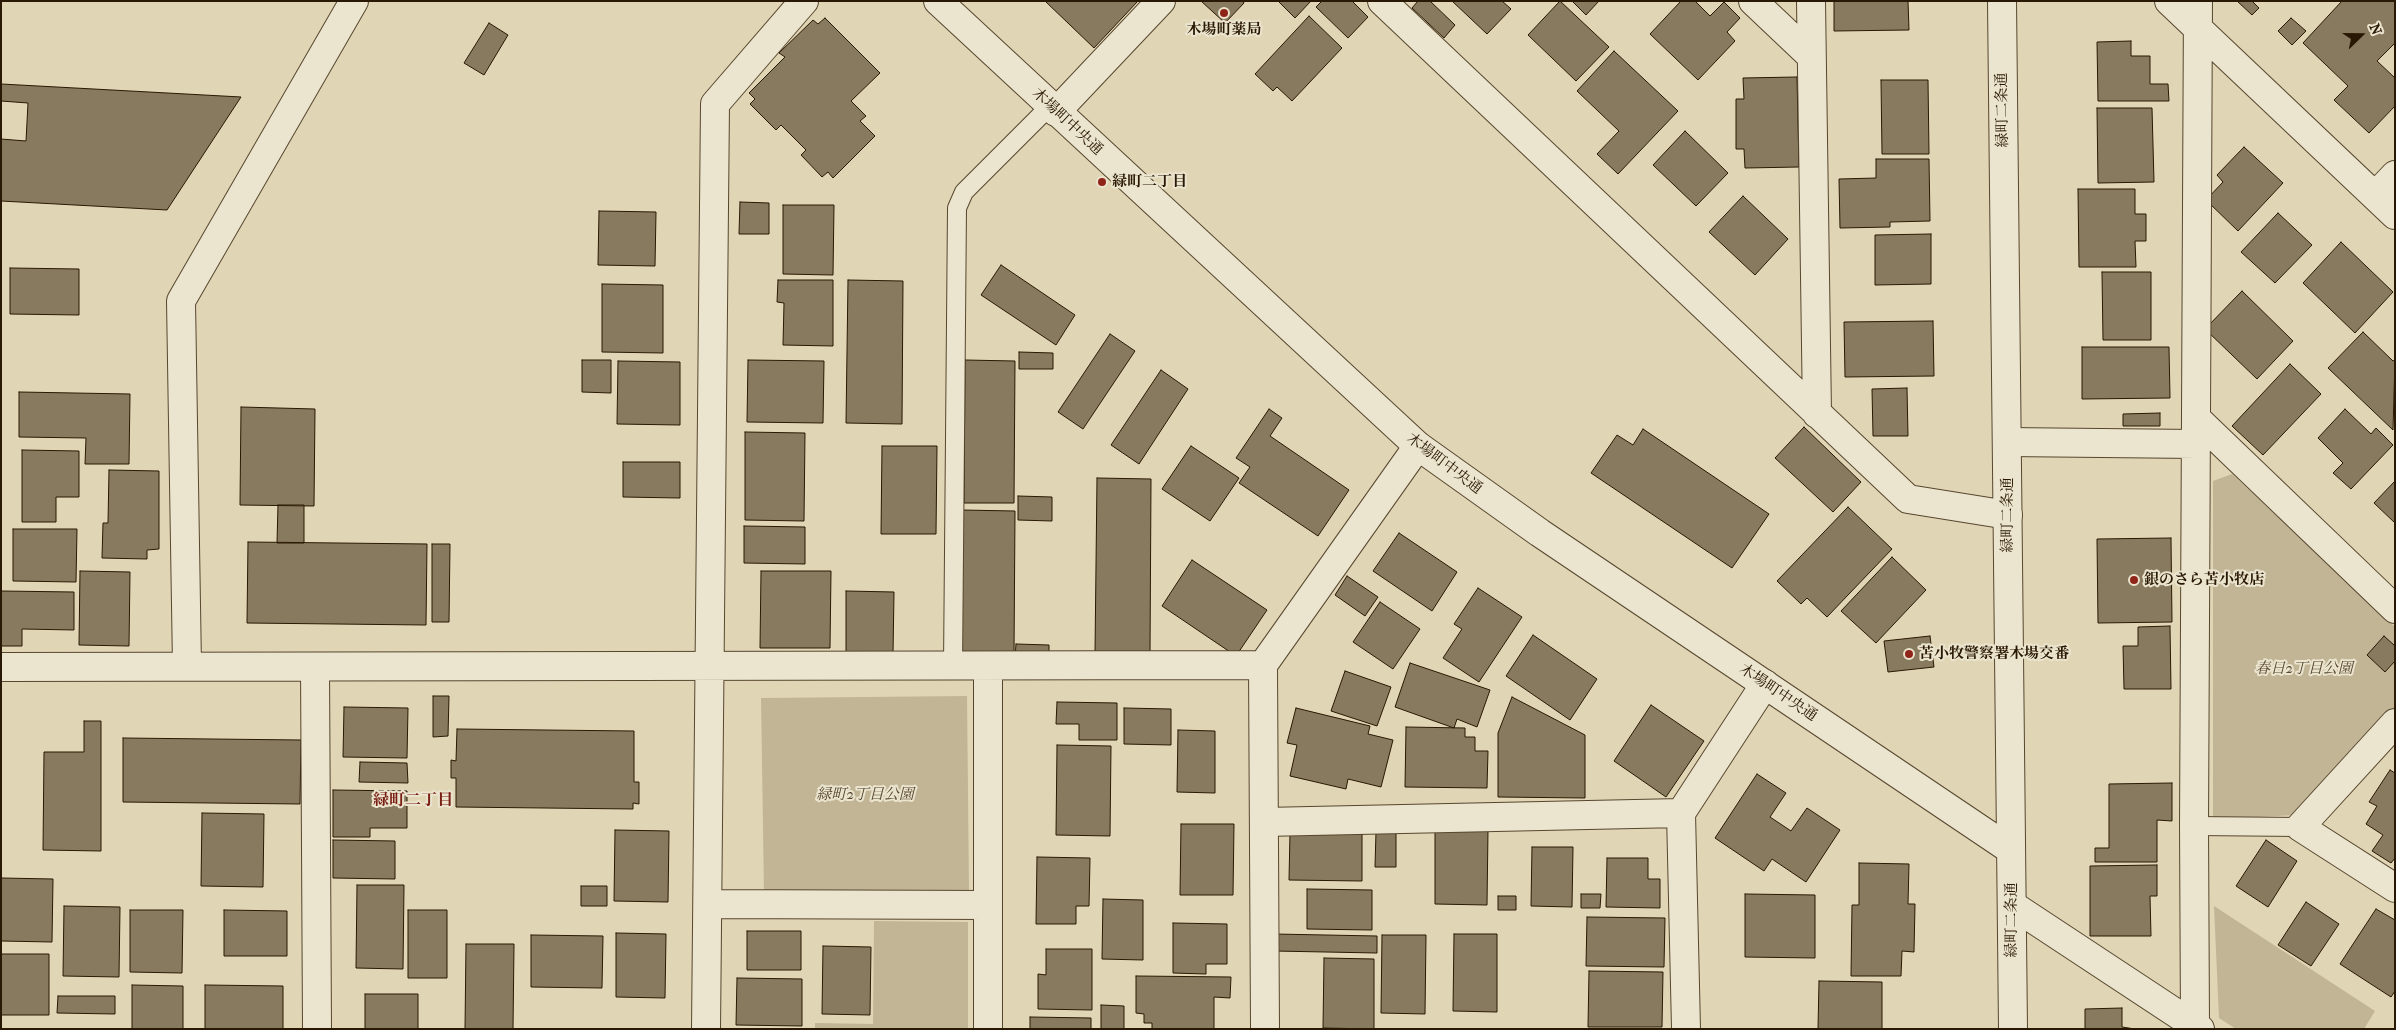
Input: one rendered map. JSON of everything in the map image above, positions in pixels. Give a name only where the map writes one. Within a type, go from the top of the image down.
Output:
[{"type":"street","points":[[187,666],[181,301],[354,1]]},
{"type":"street","points":[[706,1029],[715,104],[804,1]]},
{"type":"street","name":"木場町中央通","points":[[938,1],[1418,446],[1540,533],[2011,850]]},
{"type":"street","points":[[1053,109],[1161,1]]},
{"type":"street","points":[[1382,1],[1908,499],[2008,515]]},
{"type":"street","points":[[1753,1],[1810,55]]},
{"type":"street","points":[[1811,1],[1810,55],[1817,414]]},
{"type":"street","name":"緑町二条通","points":[[2002,1],[2013,1029]]},
{"type":"street","points":[[2169,1],[2395,215]]},
{"type":"street","points":[[2198,1],[2194,826],[2198,1027]]},
{"type":"street","points":[[2375,196],[2395,175]]},
{"type":"street","points":[[2007,442],[2196,431],[2395,609]]},
{"type":"street","points":[[1265,1029],[1262,665],[1418,446]]},
{"type":"street","points":[[1,667],[1262,665]]},
{"type":"street","points":[[988,666],[988,1029]]},
{"type":"street","points":[[315,667],[316,1029]]},
{"type":"street","points":[[1686,1029],[1681,813],[1765,684]]},
{"type":"street","points":[[2395,723],[2300,827],[2395,888]]},
{"type":"street","points":[[1264,822],[1681,813]]},
{"type":"street","points":[[708,904],[988,905]]},
{"type":"street","points":[[2012,904],[2198,1027]]},
{"type":"lane","points":[[954,666],[957,208],[964,192],[1053,109]]},
{"type":"lane","points":[[2194,826],[2300,827]]},
{"type":"green space","name":"春日2丁目公園","points":[[2232,474],[2395,627],[2395,712],[2298,815],[2213,819],[2213,481]]},
{"type":"green space","name":"緑町2丁目公園","points":[[967,696],[969,891],[764,893],[761,698]]},
{"type":"green space","points":[[2214,906],[2375,1011],[2364,1029],[2236,1029],[2219,1018]]},
{"type":"green space","points":[[874,921],[968,922],[968,1029],[815,1029],[815,1023],[873,1024]]},
{"type":"building","points":[[1045,1],[1138,1],[1094,48]]},
{"type":"building","name":"木場町薬局","points":[[1201,1],[1243,1],[1244,3],[1225,23]]},
{"type":"building","points":[[1278,1],[1311,1],[1295,18]]},
{"type":"building","points":[[1322,1],[1352,1],[1368,17],[1348,38],[1316,7]]},
{"type":"building","points":[[1418,1],[1430,1],[1455,25],[1444,38],[1412,8]]},
{"type":"building","points":[[1452,1],[1502,1],[1511,9],[1487,34]]},
{"type":"building","points":[[1560,1],[1609,47],[1576,81],[1528,35]]},
{"type":"building","points":[[1572,1],[1599,1],[1586,15]]},
{"type":"building","points":[[1681,1],[1695,1],[1710,16],[1724,2],[1740,18],[1727,32],[1735,41],[1698,80],[1650,34]]},
{"type":"building","points":[[1834,1],[1908,1],[1909,30],[1834,31]]},
{"type":"building","points":[[2237,1],[2252,1],[2259,8],[2252,15]]},
{"type":"building","points":[[2342,1],[2395,1],[2395,43],[2377,61],[2395,78],[2395,106],[2369,133],[2334,100],[2348,86],[2303,43]]},
{"type":"building","points":[[1309,16],[1342,48],[1292,101],[1277,87],[1273,91],[1255,74]]},
{"type":"building","points":[[825,18],[880,73],[851,101],[866,116],[860,121],[875,136],[833,178],[828,172],[822,177],[801,155],[806,150],[781,125],[776,130],[750,104],[755,99],[749,93],[785,57],[779,53],[813,20],[818,24]]},
{"type":"building","points":[[2291,18],[2306,31],[2292,45],[2278,31]]},
{"type":"building","points":[[489,23],[508,35],[484,75],[464,63]]},
{"type":"building","points":[[2131,41],[2131,56],[2150,56],[2150,84],[2168,84],[2169,101],[2098,101],[2097,42]]},
{"type":"building","points":[[1614,51],[1678,111],[1618,174],[1597,154],[1619,131],[1577,91]]},
{"type":"building","points":[[1797,77],[1799,167],[1745,168],[1744,149],[1736,149],[1736,99],[1744,99],[1743,78]]},
{"type":"building","points":[[1881,80],[1928,80],[1929,154],[1882,154]]},
{"type":"building","points":[[1,84],[241,97],[167,210],[1,201]]},
{"type":"building","points":[[1,101],[28,103],[26,141],[1,139]]},
{"type":"building","points":[[2097,108],[2152,108],[2154,182],[2098,183]]},
{"type":"building","points":[[1685,131],[1728,173],[1696,206],[1653,165]]},
{"type":"building","points":[[2244,147],[2283,183],[2238,231],[2206,200],[2223,182],[2217,175]]},
{"type":"building","points":[[1876,159],[1929,159],[1930,221],[1890,222],[1890,227],[1840,228],[1839,179],[1876,178]]},
{"type":"building","points":[[2078,189],[2135,189],[2135,214],[2146,214],[2146,241],[2135,241],[2136,267],[2079,267]]},
{"type":"building","points":[[1743,196],[1788,239],[1755,275],[1709,232]]},
{"type":"building","points":[[740,202],[769,203],[769,234],[739,234]]},
{"type":"building","points":[[783,205],[834,205],[833,275],[783,274]]},
{"type":"building","points":[[599,211],[656,212],[655,266],[598,265]]},
{"type":"building","points":[[2278,213],[2312,245],[2275,283],[2241,252]]},
{"type":"building","points":[[1931,234],[1931,284],[1875,285],[1875,235]]},
{"type":"building","points":[[2341,242],[2393,292],[2355,333],[2303,283]]},
{"type":"building","points":[[1001,265],[1075,315],[1056,345],[981,295]]},
{"type":"building","points":[[10,268],[79,269],[79,315],[10,314]]},
{"type":"building","points":[[2102,272],[2151,272],[2151,340],[2103,340]]},
{"type":"building","points":[[778,280],[833,280],[833,346],[783,345],[784,303],[777,302]]},
{"type":"building","points":[[848,280],[903,281],[902,424],[846,423]]},
{"type":"building","points":[[602,284],[663,285],[663,353],[602,352]]},
{"type":"building","points":[[2242,291],[2293,341],[2257,379],[2205,329]]},
{"type":"building","points":[[1933,321],[1934,376],[1845,377],[1844,322]]},
{"type":"building","points":[[2363,332],[2393,361],[2395,360],[2393,430],[2328,368]]},
{"type":"building","points":[[1110,334],[1135,351],[1083,429],[1058,412]]},
{"type":"building","points":[[2082,347],[2169,347],[2170,398],[2082,399]]},
{"type":"building","points":[[1019,352],[1053,353],[1053,369],[1019,369]]},
{"type":"building","points":[[582,360],[611,360],[611,393],[582,392]]},
{"type":"building","points":[[748,360],[824,361],[823,423],[747,422]]},
{"type":"building","points":[[965,360],[1015,361],[1014,503],[964,503]]},
{"type":"building","points":[[618,361],[680,362],[680,425],[617,424]]},
{"type":"building","points":[[2290,364],[2321,394],[2263,455],[2232,426]]},
{"type":"building","points":[[1161,370],[1188,389],[1139,464],[1111,445]]},
{"type":"building","points":[[1907,388],[1908,436],[1873,436],[1872,389]]},
{"type":"building","points":[[19,392],[130,394],[129,464],[85,464],[86,438],[19,437]]},
{"type":"building","points":[[241,407],[315,409],[314,506],[240,505]]},
{"type":"building","points":[[1269,409],[1282,418],[1270,436],[1349,490],[1318,536],[1239,483],[1250,467],[1236,458]]},
{"type":"building","points":[[2345,409],[2371,434],[2376,428],[2393,445],[2351,489],[2333,473],[2343,463],[2318,438]]},
{"type":"building","points":[[2160,413],[2160,426],[2123,426],[2123,414]]},
{"type":"building","points":[[1804,427],[1861,482],[1833,512],[1775,458]]},
{"type":"building","points":[[1643,429],[1769,514],[1732,568],[1591,473],[1617,435],[1633,445]]},
{"type":"building","points":[[745,432],[805,433],[804,521],[745,520]]},
{"type":"building","points":[[882,446],[937,446],[936,534],[881,534]]},
{"type":"building","points":[[1191,446],[1239,478],[1210,521],[1162,489]]},
{"type":"building","points":[[22,450],[79,451],[79,497],[56,497],[56,522],[22,522]]},
{"type":"building","points":[[623,462],[680,462],[680,498],[623,497]]},
{"type":"building","points":[[109,470],[159,471],[159,549],[147,550],[147,559],[102,558],[103,523],[108,523]]},
{"type":"building","points":[[1097,478],[1151,479],[1150,654],[1095,653]]},
{"type":"building","points":[[2395,481],[2395,523],[2374,503]]},
{"type":"building","points":[[1018,496],[1052,497],[1052,521],[1018,520]]},
{"type":"building","points":[[278,505],[304,505],[304,543],[277,543]]},
{"type":"building","points":[[1848,507],[1892,549],[1827,617],[1807,598],[1801,604],[1777,581]]},
{"type":"building","points":[[961,510],[1015,511],[1014,654],[960,653]]},
{"type":"building","points":[[744,526],[805,527],[805,564],[744,563]]},
{"type":"building","points":[[13,529],[77,529],[76,582],[13,581]]},
{"type":"building","points":[[1399,533],[1457,572],[1432,611],[1373,571]]},
{"type":"building","name":"銀のさら苫小牧店","points":[[2171,538],[2172,622],[2098,623],[2097,539]]},
{"type":"building","points":[[248,542],[427,544],[426,625],[247,623]]},
{"type":"building","points":[[432,544],[450,544],[449,622],[432,622]]},
{"type":"building","points":[[1892,557],[1926,590],[1876,643],[1841,611]]},
{"type":"building","points":[[1192,560],[1267,610],[1236,656],[1162,606]]},
{"type":"building","points":[[80,571],[130,572],[129,646],[79,645]]},
{"type":"building","points":[[761,571],[831,571],[830,648],[760,648]]},
{"type":"building","points":[[1347,576],[1378,597],[1365,616],[1335,595]]},
{"type":"building","points":[[1478,588],[1522,617],[1479,682],[1443,658],[1462,629],[1454,624]]},
{"type":"building","points":[[1,591],[74,592],[74,630],[22,629],[22,646],[1,646]]},
{"type":"building","points":[[846,591],[894,592],[893,654],[846,654]]},
{"type":"building","points":[[1380,602],[1420,629],[1393,669],[1353,642]]},
{"type":"building","points":[[2170,626],[2171,689],[2124,689],[2123,646],[2138,646],[2138,627]]},
{"type":"building","points":[[1533,635],[1597,679],[1570,720],[1506,676]]},
{"type":"building","name":"苫小牧警察署木場交番","points":[[1930,636],[1934,667],[1888,672],[1884,641]]},
{"type":"building","points":[[2384,636],[2395,646],[2395,661],[2385,672],[2367,655]]},
{"type":"building","points":[[1016,644],[1049,645],[1049,659],[1015,658]]},
{"type":"building","points":[[1410,663],[1490,690],[1477,727],[1457,719],[1454,728],[1395,707]]},
{"type":"building","points":[[1345,671],[1391,687],[1377,726],[1331,711]]},
{"type":"building","points":[[433,696],[449,696],[448,736],[433,737]]},
{"type":"building","points":[[1512,697],[1585,735],[1585,798],[1498,797],[1498,733]]},
{"type":"building","points":[[1057,702],[1117,703],[1117,740],[1079,740],[1079,724],[1056,724]]},
{"type":"building","points":[[1651,705],[1704,741],[1666,797],[1614,761]]},
{"type":"building","points":[[344,707],[408,708],[407,758],[343,757]]},
{"type":"building","points":[[1124,708],[1171,709],[1171,745],[1124,744]]},
{"type":"building","points":[[1296,708],[1370,726],[1368,734],[1393,740],[1381,787],[1348,779],[1346,789],[1290,776],[1297,745],[1287,743]]},
{"type":"building","points":[[84,721],[101,721],[101,851],[43,850],[44,752],[84,752]]},
{"type":"building","points":[[1406,727],[1465,728],[1465,737],[1475,737],[1475,751],[1488,751],[1487,788],[1405,787]]},
{"type":"building","points":[[457,729],[634,731],[634,782],[639,782],[639,804],[633,803],[633,809],[456,807],[456,778],[451,778],[451,760],[456,761]]},
{"type":"building","points":[[1178,730],[1215,731],[1215,793],[1177,792]]},
{"type":"building","points":[[123,738],[301,740],[300,804],[123,802]]},
{"type":"building","points":[[1057,745],[1111,746],[1110,836],[1056,835]]},
{"type":"building","points":[[360,762],[407,763],[408,783],[359,782]]},
{"type":"building","points":[[2390,770],[2395,773],[2395,858],[2391,863],[2372,851],[2383,835],[2366,824],[2377,806],[2369,802]]},
{"type":"building","points":[[1757,774],[1786,793],[1770,817],[1791,831],[1807,808],[1840,830],[1806,882],[1772,859],[1764,871],[1715,838]]},
{"type":"building","points":[[2172,783],[2172,821],[2157,820],[2157,862],[2095,862],[2095,848],[2109,848],[2109,784]]},
{"type":"building","points":[[333,790],[407,791],[407,828],[370,828],[370,837],[333,837]]},
{"type":"building","points":[[202,813],[264,814],[263,887],[201,886]]},
{"type":"building","points":[[1181,824],[1234,824],[1233,895],[1180,895]]},
{"type":"building","points":[[1435,829],[1488,830],[1487,905],[1435,904]]},
{"type":"building","points":[[615,830],[669,831],[668,902],[614,901]]},
{"type":"building","points":[[1376,832],[1396,832],[1396,867],[1375,867]]},
{"type":"building","points":[[1290,833],[1362,834],[1362,881],[1289,880]]},
{"type":"building","points":[[333,840],[395,841],[395,879],[333,878]]},
{"type":"building","points":[[2266,840],[2297,861],[2268,907],[2236,886]]},
{"type":"building","points":[[1532,847],[1573,847],[1572,907],[1531,906]]},
{"type":"building","points":[[1037,857],[1090,858],[1089,906],[1076,906],[1076,924],[1036,924]]},
{"type":"building","points":[[1607,858],[1648,858],[1648,879],[1660,879],[1660,908],[1606,907]]},
{"type":"building","points":[[1859,863],[1909,864],[1908,904],[1915,904],[1914,952],[1902,951],[1901,976],[1851,976],[1852,905],[1859,905]]},
{"type":"building","points":[[2157,865],[2157,896],[2150,896],[2151,936],[2090,936],[2090,866]]},
{"type":"building","points":[[1,878],[53,879],[52,942],[1,941]]},
{"type":"building","points":[[357,885],[404,885],[403,969],[356,968]]},
{"type":"building","points":[[581,886],[607,886],[607,906],[581,906]]},
{"type":"building","points":[[1307,889],[1372,890],[1372,930],[1307,929]]},
{"type":"building","points":[[1581,894],[1601,894],[1600,908],[1581,908]]},
{"type":"building","points":[[1745,894],[1815,895],[1815,958],[1745,957]]},
{"type":"building","points":[[1498,896],[1516,896],[1516,910],[1498,910]]},
{"type":"building","points":[[1103,899],[1143,900],[1143,960],[1102,959]]},
{"type":"building","points":[[2306,902],[2339,924],[2311,966],[2278,945]]},
{"type":"building","points":[[64,906],[120,907],[119,977],[63,976]]},
{"type":"building","points":[[2376,909],[2395,920],[2395,991],[2391,997],[2340,964]]},
{"type":"building","points":[[130,910],[183,910],[182,973],[130,972]]},
{"type":"building","points":[[224,910],[287,911],[287,956],[224,956]]},
{"type":"building","points":[[408,910],[447,910],[447,978],[408,978]]},
{"type":"building","points":[[1587,917],[1665,918],[1664,967],[1586,966]]},
{"type":"building","points":[[1173,923],[1227,924],[1227,964],[1206,964],[1206,974],[1173,973]]},
{"type":"building","points":[[747,931],[801,931],[801,970],[747,970]]},
{"type":"building","points":[[616,933],[666,934],[665,998],[616,997]]},
{"type":"building","points":[[1274,934],[1377,936],[1377,953],[1274,951]]},
{"type":"building","points":[[1454,934],[1497,934],[1497,1012],[1453,1011]]},
{"type":"building","points":[[531,935],[603,936],[602,988],[531,987]]},
{"type":"building","points":[[1382,935],[1426,935],[1425,1014],[1381,1013]]},
{"type":"building","points":[[466,944],[514,944],[513,1029],[465,1029]]},
{"type":"building","points":[[823,946],[871,947],[870,1015],[822,1014]]},
{"type":"building","points":[[1046,949],[1092,949],[1092,1010],[1038,1009],[1038,974],[1046,975]]},
{"type":"building","points":[[1,954],[49,954],[49,1015],[1,1015]]},
{"type":"building","points":[[1324,958],[1374,959],[1374,1029],[1323,1028]]},
{"type":"building","points":[[1589,971],[1663,972],[1662,1027],[1588,1027]]},
{"type":"building","points":[[1136,976],[1231,977],[1230,998],[1214,997],[1214,1029],[1152,1029],[1152,1023],[1144,1023],[1144,1014],[1136,1013]]},
{"type":"building","points":[[737,978],[802,979],[802,1026],[736,1025]]},
{"type":"building","points":[[1819,981],[1882,982],[1882,1029],[1818,1029]]},
{"type":"building","points":[[132,985],[183,986],[183,1029],[132,1029]]},
{"type":"building","points":[[205,985],[283,986],[283,1029],[205,1029]]},
{"type":"building","points":[[365,994],[418,994],[418,1029],[365,1029]]},
{"type":"building","points":[[58,996],[115,996],[115,1014],[57,1013]]},
{"type":"building","points":[[1101,1005],[1124,1006],[1124,1029],[1101,1029]]},
{"type":"building","points":[[2122,1008],[2122,1027],[2135,1029],[2085,1029],[2085,1009]]},
{"type":"building","points":[[1030,1017],[1091,1018],[1091,1029],[1030,1029]]},
{"type":"place","name":"木場町薬局","points":[[1224,13]]},
{"type":"place","name":"緑町二丁目","points":[[1102,182]]},
{"type":"place","name":"銀のさら苫小牧店","points":[[2134,580]]},
{"type":"place","name":"苫小牧警察署木場交番","points":[[1909,654]]},
{"type":"district","name":"緑町二丁目","points":[[413,801]]}]
